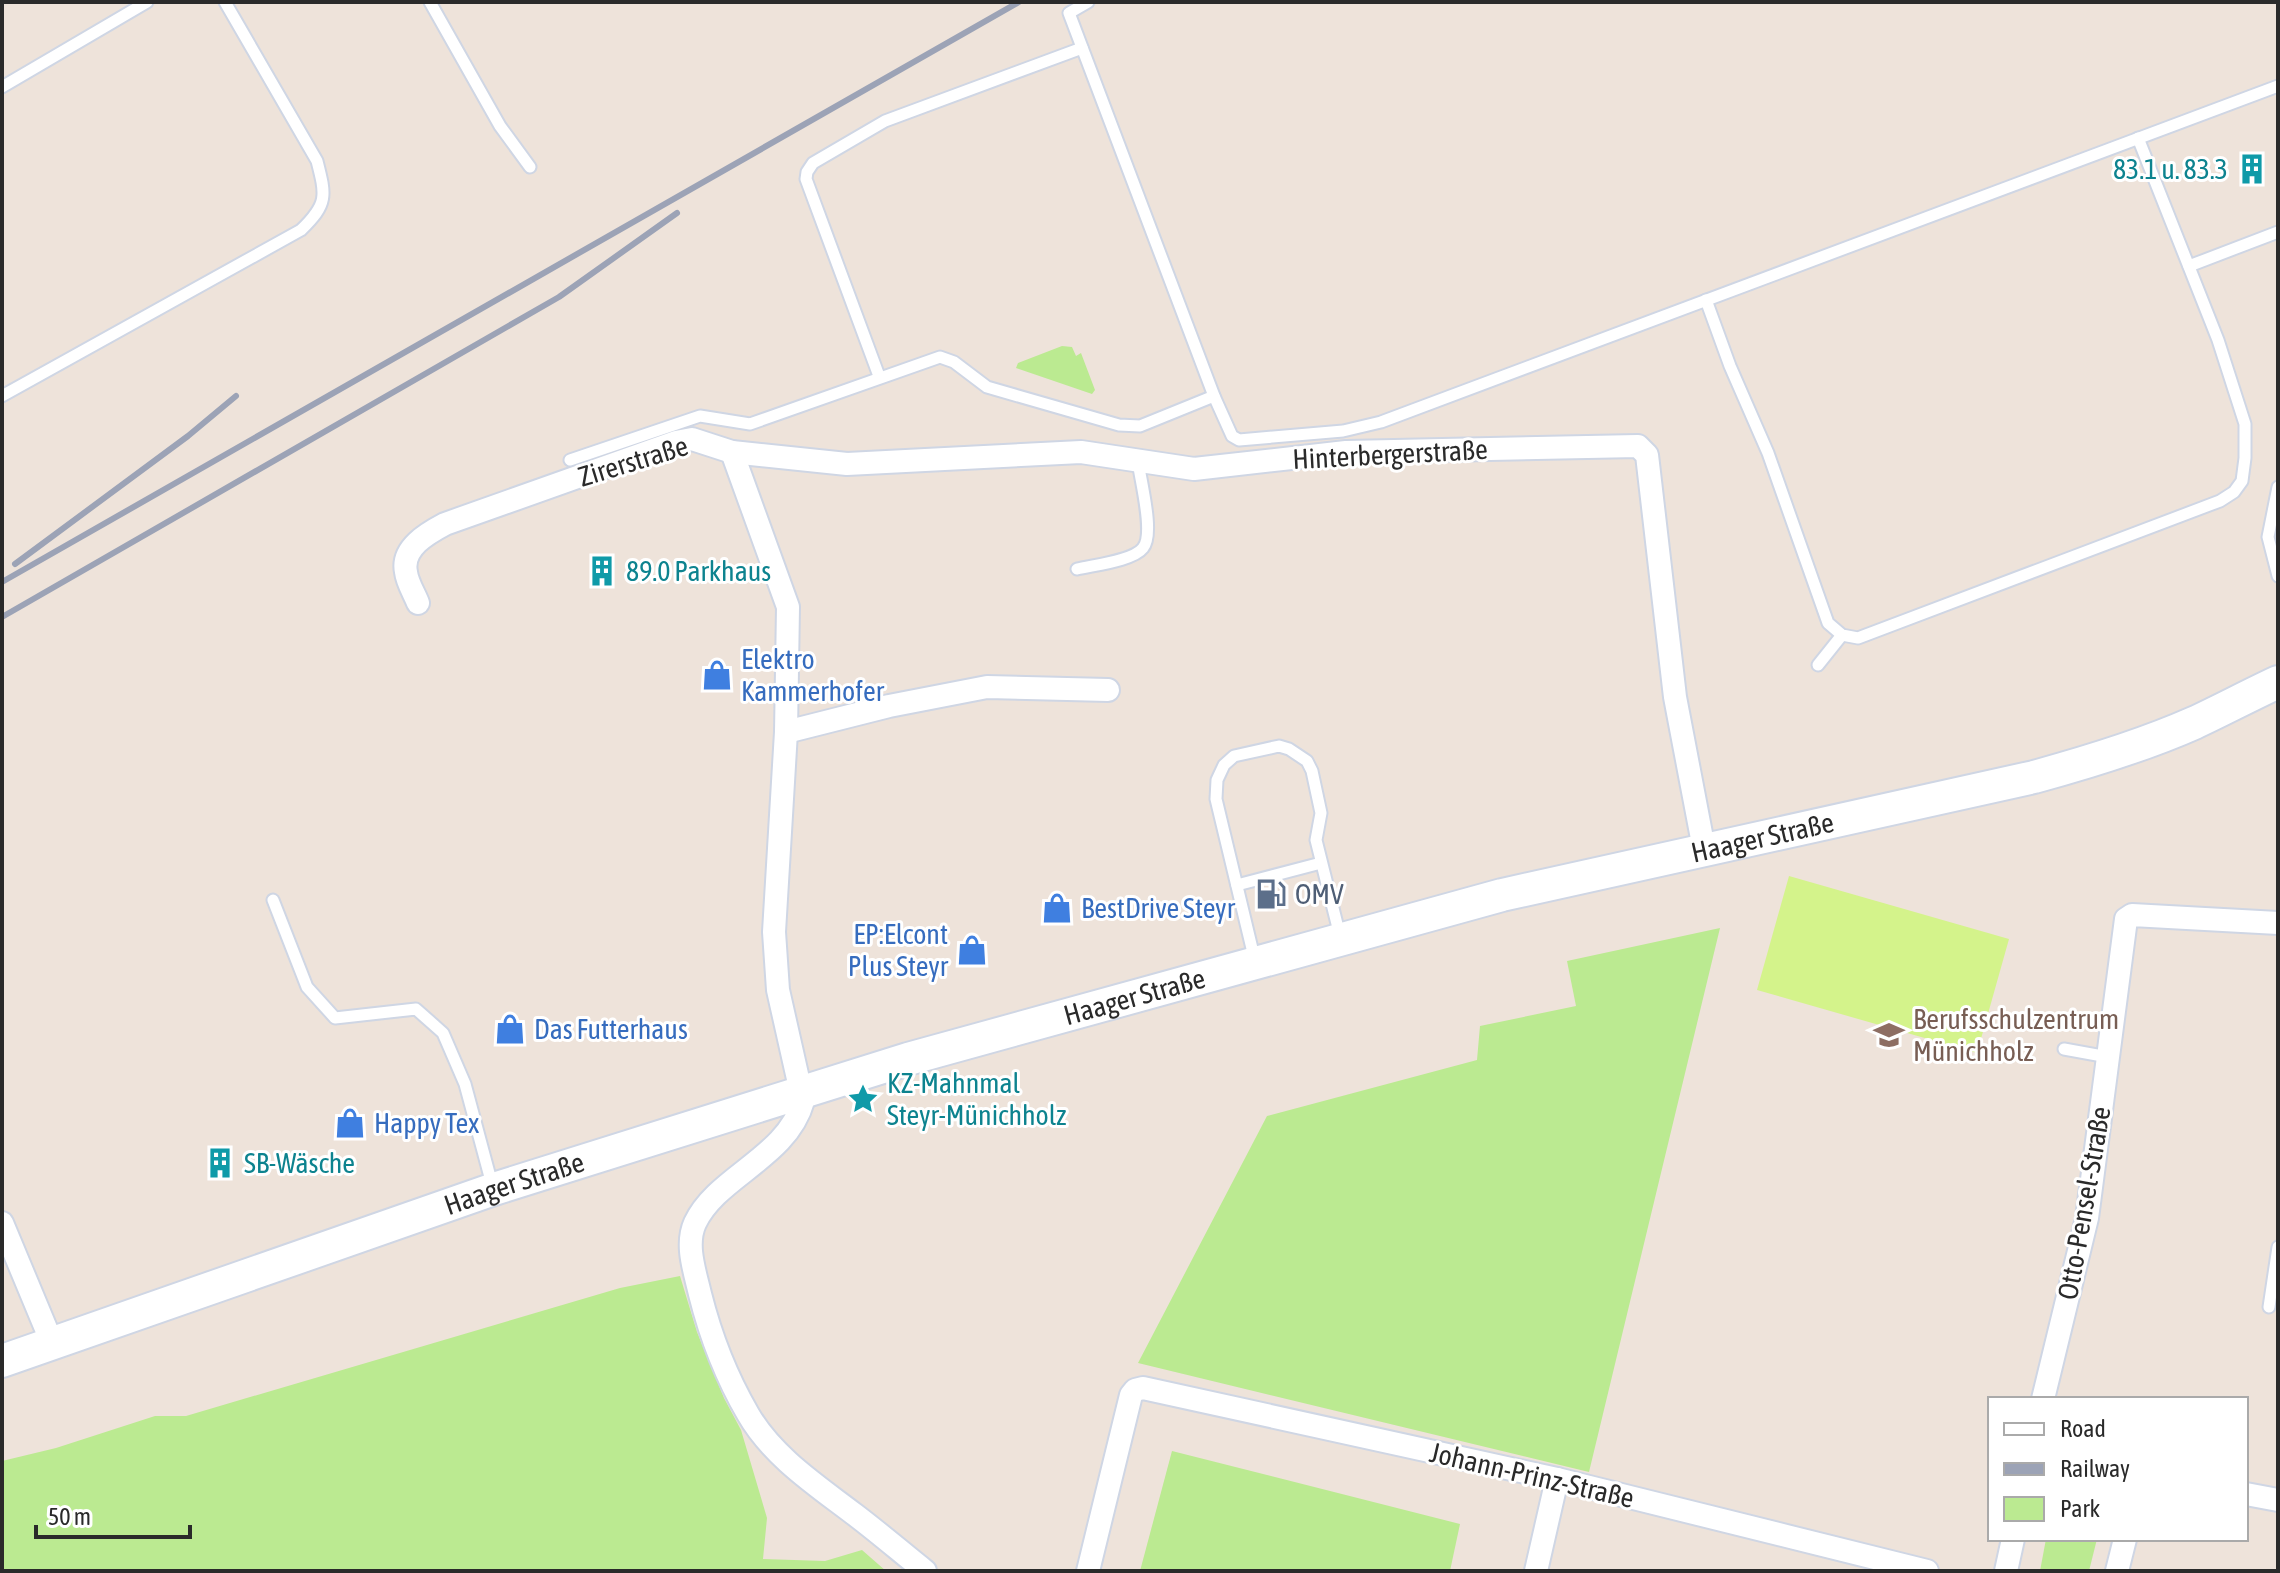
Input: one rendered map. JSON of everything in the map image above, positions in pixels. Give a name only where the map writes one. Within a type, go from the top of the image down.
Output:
[{"type":"main road","name":"Haager Straße","points":[[2,1361],[494,1189],[908,1059],[1502,895],[1953,796],[2107,757],[2193,723],[2278,682]]},
{"type":"street","name":"Zirerstraße","points":[[418,603],[405,571],[406,563],[418,541],[445,524],[676,442],[692,439],[732,452],[788,607],[786,732],[774,932],[778,990],[802,1091]]},
{"type":"street","name":"Hinterbergerstraße","points":[[732,452],[847,464],[1081,452],[1194,469],[1346,452],[1638,446],[1647,455],[1675,697],[1704,849]]},
{"type":"street","points":[[786,732],[889,706],[987,687],[1108,690]]},
{"type":"street","name":"Otto-Pensel-Straße","points":[[2043,1397],[2087,1218],[2128,916],[2278,923]]},
{"type":"street","points":[[802,1091],[800,1112],[789,1129],[771,1150],[708,1203],[694,1224],[692,1260],[701,1296],[716,1342],[748,1415],[772,1446],[802,1474],[925,1571]]},
{"type":"street","points":[[2,1223],[52,1343]]},
{"type":"street","name":"Johann-Prinz-Straße","points":[[1088,1571],[1135,1390],[1143,1388],[1557,1479],[1927,1571]]},
{"type":"street","points":[[1536,1571],[1557,1479]]},
{"type":"street","points":[[2248,1494],[2278,1500]]},
{"type":"street","points":[[2006,1571],[2013,1541]]},
{"type":"street","points":[[2117,1571],[2124,1541]]},
{"type":"lane","points":[[2,87],[147,2]]},
{"type":"lane","points":[[2,396],[301,230],[319,212],[324,190],[317,161],[225,2]]},
{"type":"lane","points":[[430,2],[500,126],[530,167]]},
{"type":"lane","points":[[1088,2],[1069,13],[1214,396],[1232,436],[1237,440],[1359,428],[2278,86]]},
{"type":"lane","points":[[879,376],[806,179],[807,172],[813,163],[885,121],[1082,48]]},
{"type":"lane","points":[[1706,300],[1730,366],[1768,453],[1828,623],[1842,635],[1858,638],[2033,574],[2220,501],[2234,492],[2242,481],[2245,424],[2218,340],[2138,138]]},
{"type":"lane","points":[[2189,266],[2278,232]]},
{"type":"lane","points":[[570,460],[700,416],[750,424],[879,376],[945,357],[987,387],[1132,427],[1214,396]]},
{"type":"lane","points":[[1077,569],[1133,555],[1143,548],[1148,537],[1147,516],[1138,461]]},
{"type":"lane","points":[[2278,487],[2268,537],[2278,576]]},
{"type":"lane","points":[[1818,665],[1842,635]]},
{"type":"lane","points":[[1256,964],[1216,799],[1217,780],[1224,765],[1234,756],[1279,746],[1307,761],[1321,813],[1316,840],[1341,940]]},
{"type":"lane","points":[[1237,885],[1321,863]]},
{"type":"lane","points":[[273,900],[307,987],[335,1018],[416,1009],[443,1033],[465,1084],[494,1189]]},
{"type":"lane","points":[[2064,1049],[2108,1057]]},
{"type":"lane","points":[[2269,1307],[2278,1247]]},
{"type":"green space","points":[[1062,346],[1072,347],[1076,356],[1081,353],[1095,390],[1092,394],[1016,368],[1018,363]]},
{"type":"green space","points":[[1789,876],[2009,939],[1977,1053],[1757,990]]},
{"type":"green space","points":[[1720,928],[1589,1472],[1138,1363],[1267,1116],[1477,1060],[1480,1026],[1576,1006],[1567,961]]},
{"type":"green space","points":[[680,1276],[697,1332],[724,1398],[741,1430],[767,1518],[763,1559],[825,1561],[862,1550],[886,1571],[2,1571],[2,1461],[56,1448],[155,1416],[186,1416],[620,1288]]},
{"type":"green space","points":[[1172,1451],[1460,1524],[1450,1571],[1140,1571]]},
{"type":"green space","points":[[2046,1541],[2096,1541],[2089,1571],[2040,1571]]},
{"type":"railway","points":[[2,582],[1019,2]]},
{"type":"railway","points":[[2,617],[559,297],[677,213]]},
{"type":"railway","points":[[15,564],[188,436],[236,396]]},
{"type":"place","name":"83.1 u. 83.3","points":[[2252,169]]},
{"type":"place","name":"89.0 Parkhaus","points":[[602,571]]},
{"type":"place","name":"Elektro Kammerhofer","points":[[717,675]]},
{"type":"place","name":"OMV","points":[[1271,894]]},
{"type":"place","name":"BestDrive Steyr","points":[[1057,908]]},
{"type":"place","name":"EP:Elcont Plus Steyr","points":[[972,950]]},
{"type":"place","name":"Das Futterhaus","points":[[510,1029]]},
{"type":"place","name":"Berufsschulzentrum Münichholz","points":[[1889,1035]]},
{"type":"place","name":"KZ-Mahnmal Steyr-Münichholz","points":[[863,1099]]},
{"type":"place","name":"Happy Tex","points":[[350,1123]]},
{"type":"place","name":"SB-Wäsche","points":[[220,1163]]}]
